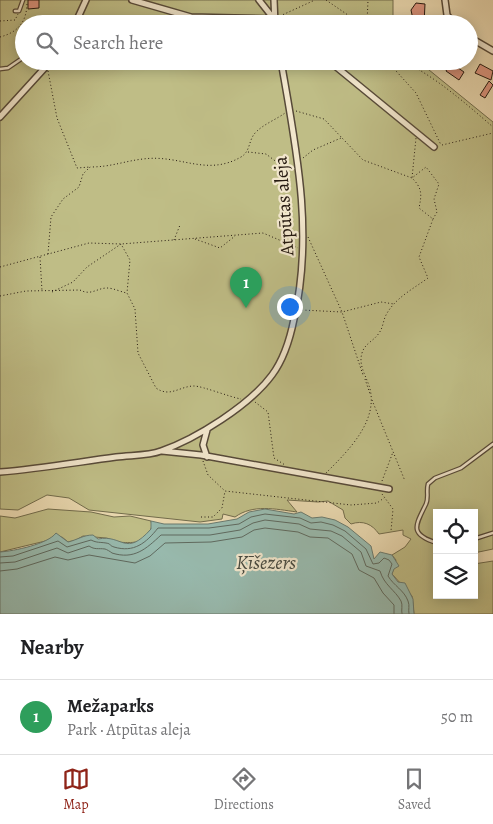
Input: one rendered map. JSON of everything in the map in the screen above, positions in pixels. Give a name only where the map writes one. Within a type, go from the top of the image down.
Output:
[{"type":"street","points":[[79,15],[86,0]]},
{"type":"street","points":[[132,0],[185,15]]},
{"type":"street","points":[[260,0],[271,15]]},
{"type":"street","points":[[274,0],[275,15]]},
{"type":"street","points":[[445,0],[447,15]]},
{"type":"street","points":[[478,42],[493,51]]},
{"type":"street","points":[[0,117],[43,70]]},
{"type":"street","name":"Atpūtas aleja","points":[[0,472],[161,451],[207,430],[246,401],[272,375],[282,358],[296,309],[304,250],[304,227],[298,170],[282,70]]},
{"type":"street","points":[[340,70],[434,146]]},
{"type":"street","points":[[204,456],[207,430]]},
{"type":"street","points":[[161,451],[204,456],[389,490]]},
{"type":"lane","points":[[15,11],[19,11],[25,0]]},
{"type":"lane","points":[[0,69],[8,68],[15,63]]},
{"type":"lane","points":[[433,541],[422,536],[416,527],[416,521],[427,502],[428,484],[435,478],[467,464],[493,444]]},
{"type":"lane","points":[[478,538],[493,533]]},
{"type":"path","points":[[25,0],[27,15]]},
{"type":"path","points":[[286,15],[315,0]]},
{"type":"path","points":[[326,0],[348,15]]},
{"type":"path","points":[[367,15],[368,0]]},
{"type":"path","points":[[17,15],[19,11]]},
{"type":"path","points":[[0,21],[15,20]]},
{"type":"path","points":[[0,37],[11,34],[15,30]]},
{"type":"path","points":[[50,70],[57,118],[77,168],[112,166],[143,159],[162,158],[215,167],[228,164],[248,152],[256,132],[289,110],[305,112],[324,119],[363,160],[412,178],[420,186],[422,194],[419,208],[433,218]]},
{"type":"path","points":[[395,70],[416,93],[441,145]]},
{"type":"path","points":[[421,70],[449,90],[493,128]]},
{"type":"path","points":[[412,178],[417,133]]},
{"type":"path","points":[[434,146],[493,133]]},
{"type":"path","points":[[297,162],[313,150],[342,137]]},
{"type":"path","points":[[248,152],[266,154],[286,169],[298,170]]},
{"type":"path","points":[[48,254],[51,217],[63,199],[79,187],[83,174],[90,167]]},
{"type":"path","points":[[319,472],[331,469],[357,439],[369,416],[370,388],[364,377],[361,354],[365,346],[379,334],[385,317],[394,304],[428,278],[419,257],[433,218],[438,212],[434,199],[439,184],[426,167],[412,178]]},
{"type":"path","points":[[174,240],[180,225]]},
{"type":"path","points":[[304,227],[342,312],[371,398],[405,481]]},
{"type":"path","points":[[0,267],[89,243],[121,244],[263,233],[304,250]]},
{"type":"path","points":[[195,238],[220,248],[236,235]]},
{"type":"path","points":[[52,292],[73,282],[87,267],[121,244]]},
{"type":"path","points":[[121,244],[130,260],[127,293],[135,309],[138,353],[156,388],[161,391],[172,392],[187,386],[197,385],[221,395],[256,402],[268,412],[274,458],[286,465]]},
{"type":"path","points":[[40,256],[42,292]]},
{"type":"path","points":[[0,296],[26,290],[52,292],[80,290],[85,293],[97,292],[106,288],[127,293]]},
{"type":"path","points":[[296,309],[342,312],[381,302],[394,304]]},
{"type":"path","points":[[391,531],[392,509],[379,489],[393,451]]},
{"type":"path","points":[[204,456],[208,475],[225,490],[351,505],[377,503],[384,498]]},
{"type":"path","points":[[201,518],[213,517],[222,508],[225,490]]},
{"type":"shaded area","points":[[0,0],[393,0],[393,15],[15,15],[15,70],[429,70],[493,122],[493,549],[478,552],[478,509],[433,509],[433,599],[478,599],[478,563],[493,561],[493,614],[414,614],[412,596],[392,574],[396,560],[392,555],[405,547],[411,539],[403,535],[403,530],[379,534],[367,524],[359,522],[351,524],[345,518],[343,510],[328,501],[287,500],[297,512],[264,508],[249,510],[235,517],[223,514],[222,519],[200,522],[89,510],[69,498],[47,495],[18,510],[0,509]]},
{"type":"shaded area","points":[[48,509],[91,512],[114,517],[130,516],[151,521],[152,526],[146,537],[138,542],[116,542],[107,538],[83,536],[68,542],[62,537],[0,552],[0,516],[15,518]]},
{"type":"water","name":"Ķīšezers","points":[[265,509],[294,514],[301,512],[312,518],[322,517],[335,520],[348,527],[371,546],[374,559],[380,552],[392,555],[399,566],[394,569],[392,574],[398,582],[405,583],[413,599],[414,614],[0,614],[0,552],[38,544],[56,533],[68,542],[93,535],[98,539],[113,539],[129,544],[142,538],[151,529],[151,521],[164,524],[208,524],[237,519],[249,512]]},
{"type":"building","points":[[28,0],[39,0],[39,8],[28,9]]},
{"type":"building","points":[[416,3],[425,4],[424,15],[412,15],[411,10]]},
{"type":"building","points":[[480,64],[493,71],[491,80],[475,73]]},
{"type":"building","points":[[461,70],[464,72],[459,80],[446,71]]},
{"type":"building","points":[[489,81],[493,85],[485,98],[480,95]]},
{"type":"place","name":"Mežaparks","points":[[246,308]]}]
